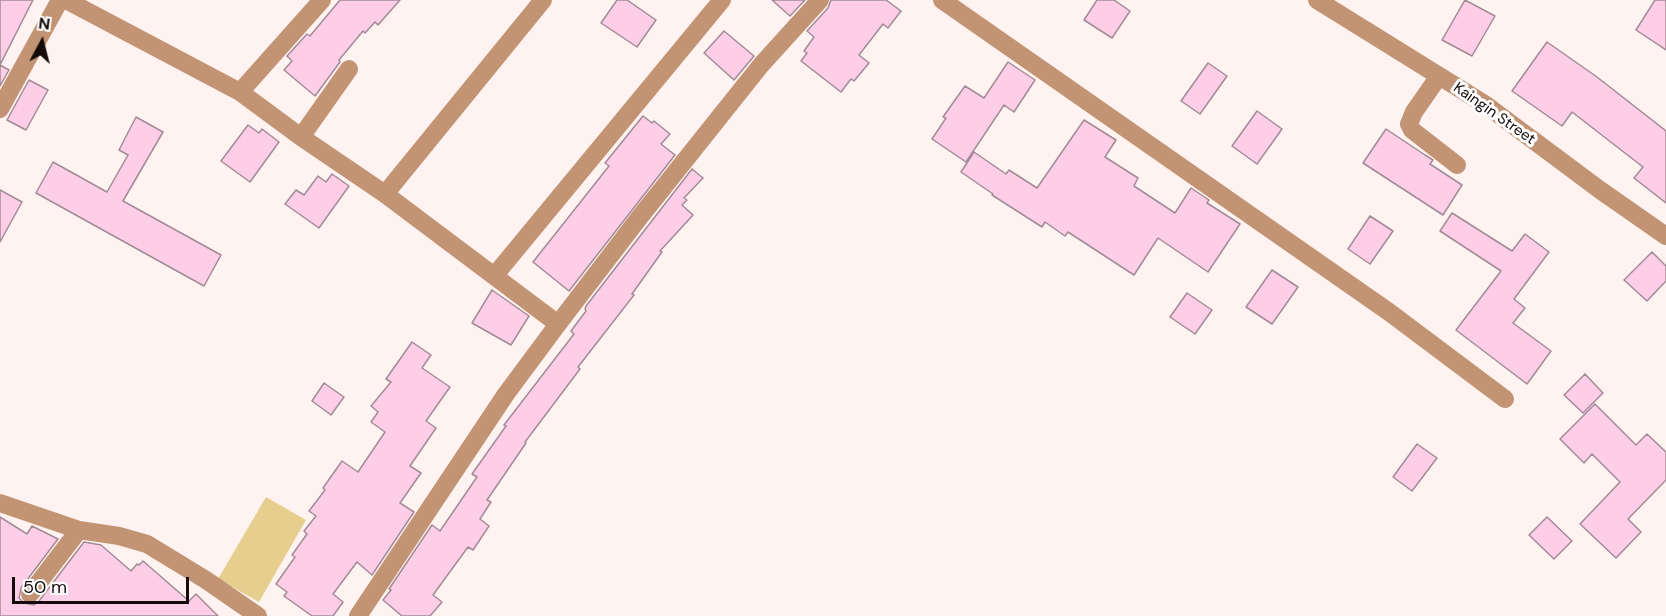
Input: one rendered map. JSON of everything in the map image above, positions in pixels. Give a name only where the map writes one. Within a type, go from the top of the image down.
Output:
[{"type":"street","points":[[0,109],[60,0]]},
{"type":"street","points":[[66,0],[240,92],[385,194],[558,324]]},
{"type":"street","points":[[240,92],[322,0]]},
{"type":"street","points":[[385,194],[543,0]]},
{"type":"street","points":[[495,275],[722,0]]},
{"type":"street","points":[[358,616],[506,394],[558,324],[761,65],[820,0]]},
{"type":"street","points":[[942,0],[1389,312],[1505,399]]},
{"type":"street","name":"Kaingin Street","points":[[1317,0],[1486,105],[1666,236]]},
{"type":"street","points":[[301,137],[349,69]]},
{"type":"street","points":[[1439,76],[1410,118],[1409,124],[1412,130],[1457,165]]},
{"type":"street","points":[[0,503],[79,530],[119,536],[147,544],[206,580],[258,616]]},
{"type":"street","points":[[30,594],[79,530]]},
{"type":"shaded area","points":[[266,497],[306,520],[259,602],[218,579]]},
{"type":"building","points":[[0,0],[33,0],[0,65]]},
{"type":"building","points":[[340,0],[400,0],[378,25],[375,22],[365,33],[363,31],[339,60],[340,62],[315,96],[284,70],[292,61],[287,56],[307,34],[310,36]]},
{"type":"building","points":[[617,0],[627,0],[656,20],[637,47],[601,23]]},
{"type":"building","points":[[772,0],[805,0],[790,16]]},
{"type":"building","points":[[831,0],[886,0],[901,11],[888,28],[883,24],[859,55],[869,63],[854,81],[851,79],[841,92],[801,61],[807,53],[804,51],[814,37],[807,31],[828,8]]},
{"type":"building","points":[[1097,0],[1114,0],[1130,11],[1112,38],[1084,20]]},
{"type":"building","points":[[1465,0],[1495,16],[1472,56],[1442,40]]},
{"type":"building","points":[[1655,0],[1666,0],[1666,50],[1636,30]]},
{"type":"building","points":[[724,31],[754,56],[734,80],[704,53]]},
{"type":"building","points":[[1547,42],[1597,77],[1666,131],[1666,203],[1634,178],[1643,167],[1572,112],[1562,126],[1512,91]]},
{"type":"building","points":[[1008,62],[1035,80],[1014,112],[1004,105],[966,162],[932,139],[946,118],[943,117],[965,86],[984,98]]},
{"type":"building","points":[[1208,63],[1227,76],[1200,114],[1181,101]]},
{"type":"building","points":[[0,65],[9,70],[0,86]]},
{"type":"building","points":[[29,80],[48,90],[26,130],[7,120]]},
{"type":"building","points":[[1257,111],[1282,129],[1257,164],[1232,146]]},
{"type":"building","points":[[643,116],[652,123],[654,121],[670,134],[661,144],[675,155],[569,291],[533,262],[609,166],[605,163]]},
{"type":"building","points":[[136,117],[163,132],[123,201],[221,255],[204,286],[36,193],[53,162],[107,192],[128,155],[119,150]]},
{"type":"building","points":[[1084,120],[1116,140],[1105,157],[1138,178],[1134,186],[1175,213],[1191,188],[1209,200],[1207,203],[1240,224],[1208,272],[1158,238],[1134,275],[1068,232],[1065,236],[1045,222],[1042,227],[961,172],[974,152],[1006,174],[1009,170],[1037,188]]},
{"type":"building","points":[[248,125],[259,133],[262,129],[279,142],[250,182],[221,161]]},
{"type":"building","points":[[1386,129],[1433,160],[1430,164],[1462,185],[1443,215],[1363,163]]},
{"type":"building","points":[[692,169],[703,178],[684,198],[687,200],[682,205],[693,215],[660,251],[662,252],[632,294],[634,295],[578,367],[580,369],[525,442],[487,500],[491,502],[480,519],[489,526],[473,550],[468,547],[433,595],[442,602],[430,616],[402,616],[383,600],[391,590],[389,589],[432,525],[440,531],[477,477],[472,474],[506,426],[504,425],[574,334],[571,331],[586,311],[586,306]]},
{"type":"building","points":[[332,174],[349,186],[319,228],[285,204],[296,190],[304,195],[318,176],[326,182]]},
{"type":"building","points":[[0,190],[22,202],[0,242]]},
{"type":"building","points":[[1452,213],[1512,251],[1525,234],[1549,252],[1514,299],[1525,308],[1513,323],[1551,351],[1527,384],[1456,330],[1501,271],[1440,231]]},
{"type":"building","points":[[1370,216],[1393,231],[1370,264],[1348,249]]},
{"type":"building","points":[[1652,252],[1666,266],[1666,281],[1647,301],[1624,280]]},
{"type":"building","points":[[1272,270],[1298,287],[1272,324],[1246,307]]},
{"type":"building","points":[[492,290],[529,316],[511,345],[472,323]]},
{"type":"building","points":[[1187,293],[1212,310],[1195,334],[1170,317]]},
{"type":"building","points":[[412,342],[431,355],[422,368],[450,387],[426,421],[436,428],[410,466],[421,473],[400,503],[414,512],[372,575],[357,562],[333,594],[343,602],[333,616],[312,616],[284,596],[287,592],[276,584],[295,557],[292,555],[307,534],[304,531],[316,516],[309,511],[342,461],[358,472],[385,432],[371,422],[378,412],[371,406],[391,382],[386,379]]},
{"type":"building","points":[[1585,374],[1603,393],[1583,413],[1564,395]]},
{"type":"building","points":[[324,383],[344,397],[331,415],[312,401]]},
{"type":"building","points":[[1595,404],[1636,445],[1647,434],[1666,452],[1666,480],[1628,519],[1641,532],[1616,558],[1580,524],[1620,482],[1592,454],[1584,463],[1560,439]]},
{"type":"building","points":[[1417,444],[1437,458],[1412,491],[1393,477]]},
{"type":"building","points":[[0,517],[27,534],[32,526],[58,539],[21,588],[19,598],[24,603],[34,605],[39,601],[84,542],[101,545],[131,571],[143,561],[189,601],[196,594],[218,616],[0,616]]},
{"type":"building","points":[[1547,517],[1572,541],[1554,559],[1529,535]]}]
